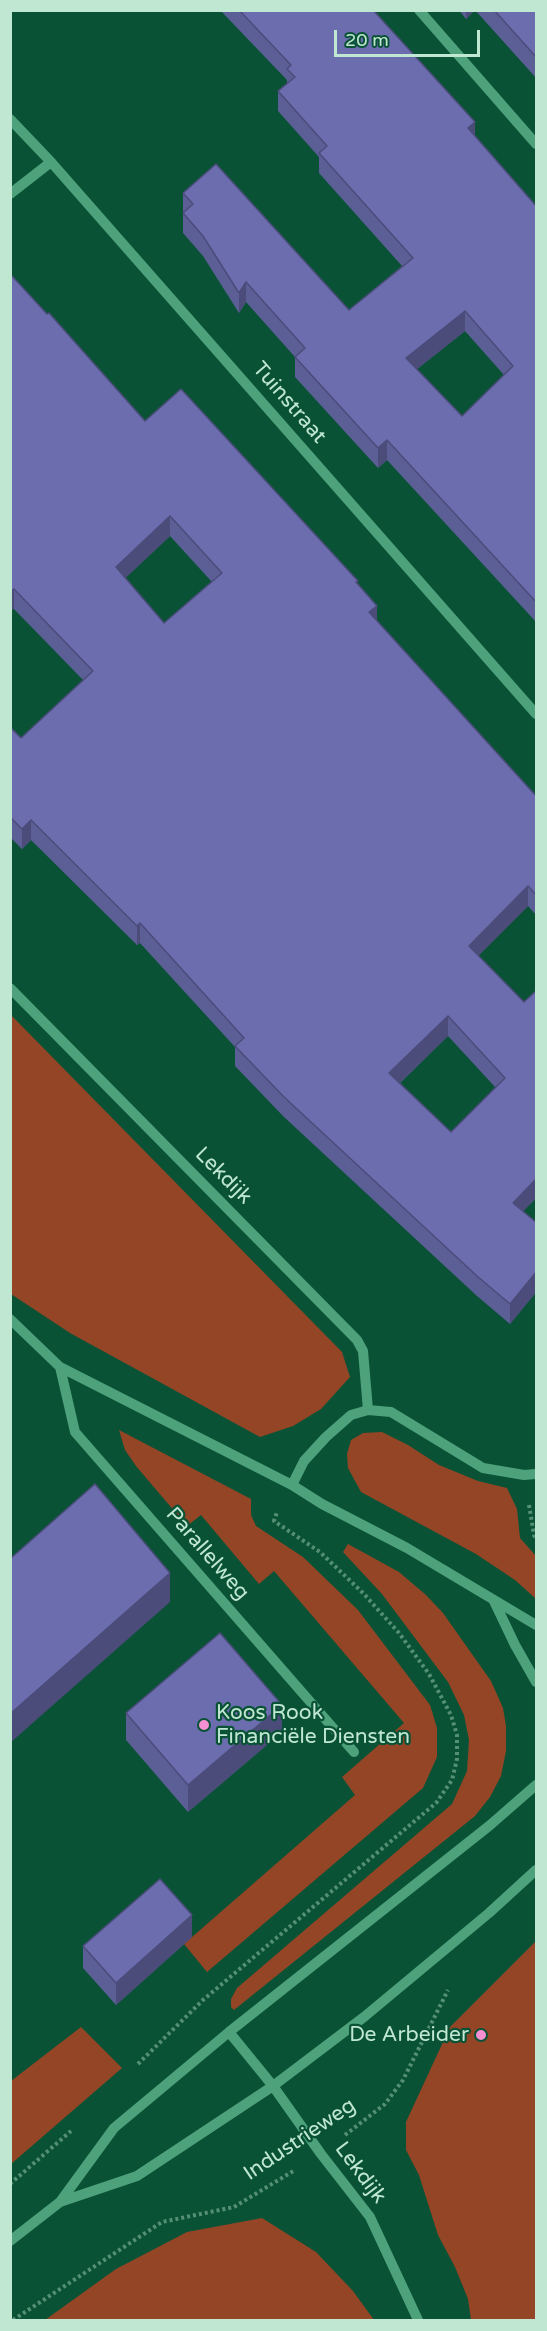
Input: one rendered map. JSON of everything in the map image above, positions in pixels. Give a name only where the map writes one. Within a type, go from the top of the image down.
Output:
[{"type":"street","points":[[419,10],[537,144]]},
{"type":"street","name":"Tuinstraat","points":[[10,119],[51,162],[537,714]]},
{"type":"street","points":[[10,194],[51,162]]},
{"type":"street","name":"Lekdijk","points":[[10,988],[357,1340],[363,1351],[368,1410]]},
{"type":"street","points":[[10,1319],[60,1367],[292,1485],[322,1504],[407,1548],[537,1625]]},
{"type":"street","name":"Parallelweg","points":[[60,1367],[75,1432],[354,1752]]},
{"type":"street","points":[[292,1485],[304,1461],[326,1437],[351,1415],[368,1410],[391,1412],[483,1468],[524,1475],[537,1474]]},
{"type":"street","points":[[494,1601],[515,1645],[537,1682]]},
{"type":"street","points":[[10,2241],[60,2202],[114,2128],[229,2032],[489,1826],[537,1785]]},
{"type":"street","points":[[60,2202],[137,2176],[273,2086],[364,2017],[537,1870]]},
{"type":"street","name":"Lekdijk","points":[[229,2032],[273,2086],[321,2154],[370,2217],[418,2320]]},
{"type":"path","points":[[203,2000],[436,1803],[452,1780],[457,1759],[457,1735],[451,1715],[429,1674],[399,1633],[363,1593],[320,1552],[274,1521],[277,1509],[292,1485]]},
{"type":"path","name":"Industrieweg","points":[[13,2320],[162,2222],[234,2207],[321,2154],[385,2104],[403,2080],[451,1984]]},
{"type":"shaded area","points":[[10,1014],[342,1352],[350,1377],[321,1409],[293,1426],[260,1437],[70,1333],[11,1294]]},
{"type":"shaded area","points":[[119,1430],[251,1499],[251,1515],[256,1526],[303,1557],[358,1610],[430,1705],[437,1728],[437,1757],[423,1788],[207,1972],[184,1944],[355,1795],[342,1777],[404,1723],[274,1571],[259,1584],[201,1515],[187,1526],[136,1466],[125,1450]]},
{"type":"shaded area","points":[[382,1432],[439,1465],[478,1481],[507,1488],[517,1509],[520,1538],[536,1556],[536,1599],[515,1580],[476,1554],[361,1492],[348,1468],[347,1454],[351,1440],[363,1433]]},
{"type":"shaded area","points":[[348,1544],[399,1572],[426,1595],[443,1613],[491,1681],[503,1708],[506,1726],[506,1751],[501,1776],[490,1797],[475,1816],[234,2010],[231,2007],[231,1999],[237,1988],[452,1804],[467,1771],[469,1740],[464,1715],[448,1682],[382,1594],[343,1552]]},
{"type":"shaded area","points":[[536,1941],[536,2320],[471,2320],[468,2299],[455,2267],[438,2235],[419,2175],[406,2150],[406,2122],[450,2027]]},
{"type":"shaded area","points":[[81,2027],[122,2068],[11,2164],[11,2081]]},
{"type":"shaded area","points":[[262,2218],[316,2252],[353,2291],[374,2320],[45,2320],[116,2269],[187,2232]]},
{"type":"building","points":[[239,10],[373,10],[475,122],[468,128],[537,207],[537,603],[387,440],[378,448],[295,357],[305,348],[246,282],[239,293],[203,236],[183,213],[193,204],[183,193],[216,164],[349,310],[413,258],[319,153],[327,146],[278,91],[295,77],[287,69],[291,65]],"holes":[[[465,311],[513,366],[462,416],[406,358]]]},
{"type":"building","points":[[494,10],[537,10],[537,58]]},
{"type":"building","points":[[12,276],[47,314],[49,313],[145,421],[181,389],[358,581],[356,582],[377,606],[369,612],[537,797],[537,896],[528,886],[469,946],[524,1002],[537,990],[537,1178],[513,1203],[537,1223],[537,1271],[510,1304],[284,1097],[235,1046],[244,1038],[140,923],[137,926],[31,820],[22,829],[10,817],[10,727],[21,738],[93,671],[14,589],[10,592],[10,277]],"holes":[[[170,516],[222,573],[164,623],[116,567]],[[448,1016],[505,1078],[451,1132],[389,1073]]]},
{"type":"building","points":[[95,1484],[170,1573],[10,1714],[10,1559]]},
{"type":"building","points":[[220,1633],[282,1705],[188,1785],[126,1713]]},
{"type":"building","points":[[160,1879],[192,1915],[116,1983],[83,1946]]},
{"type":"place","name":"Koos Rook Financiële Diensten","points":[[204,1725]]},
{"type":"place","name":"De Arbeider","points":[[481,2035]]}]
